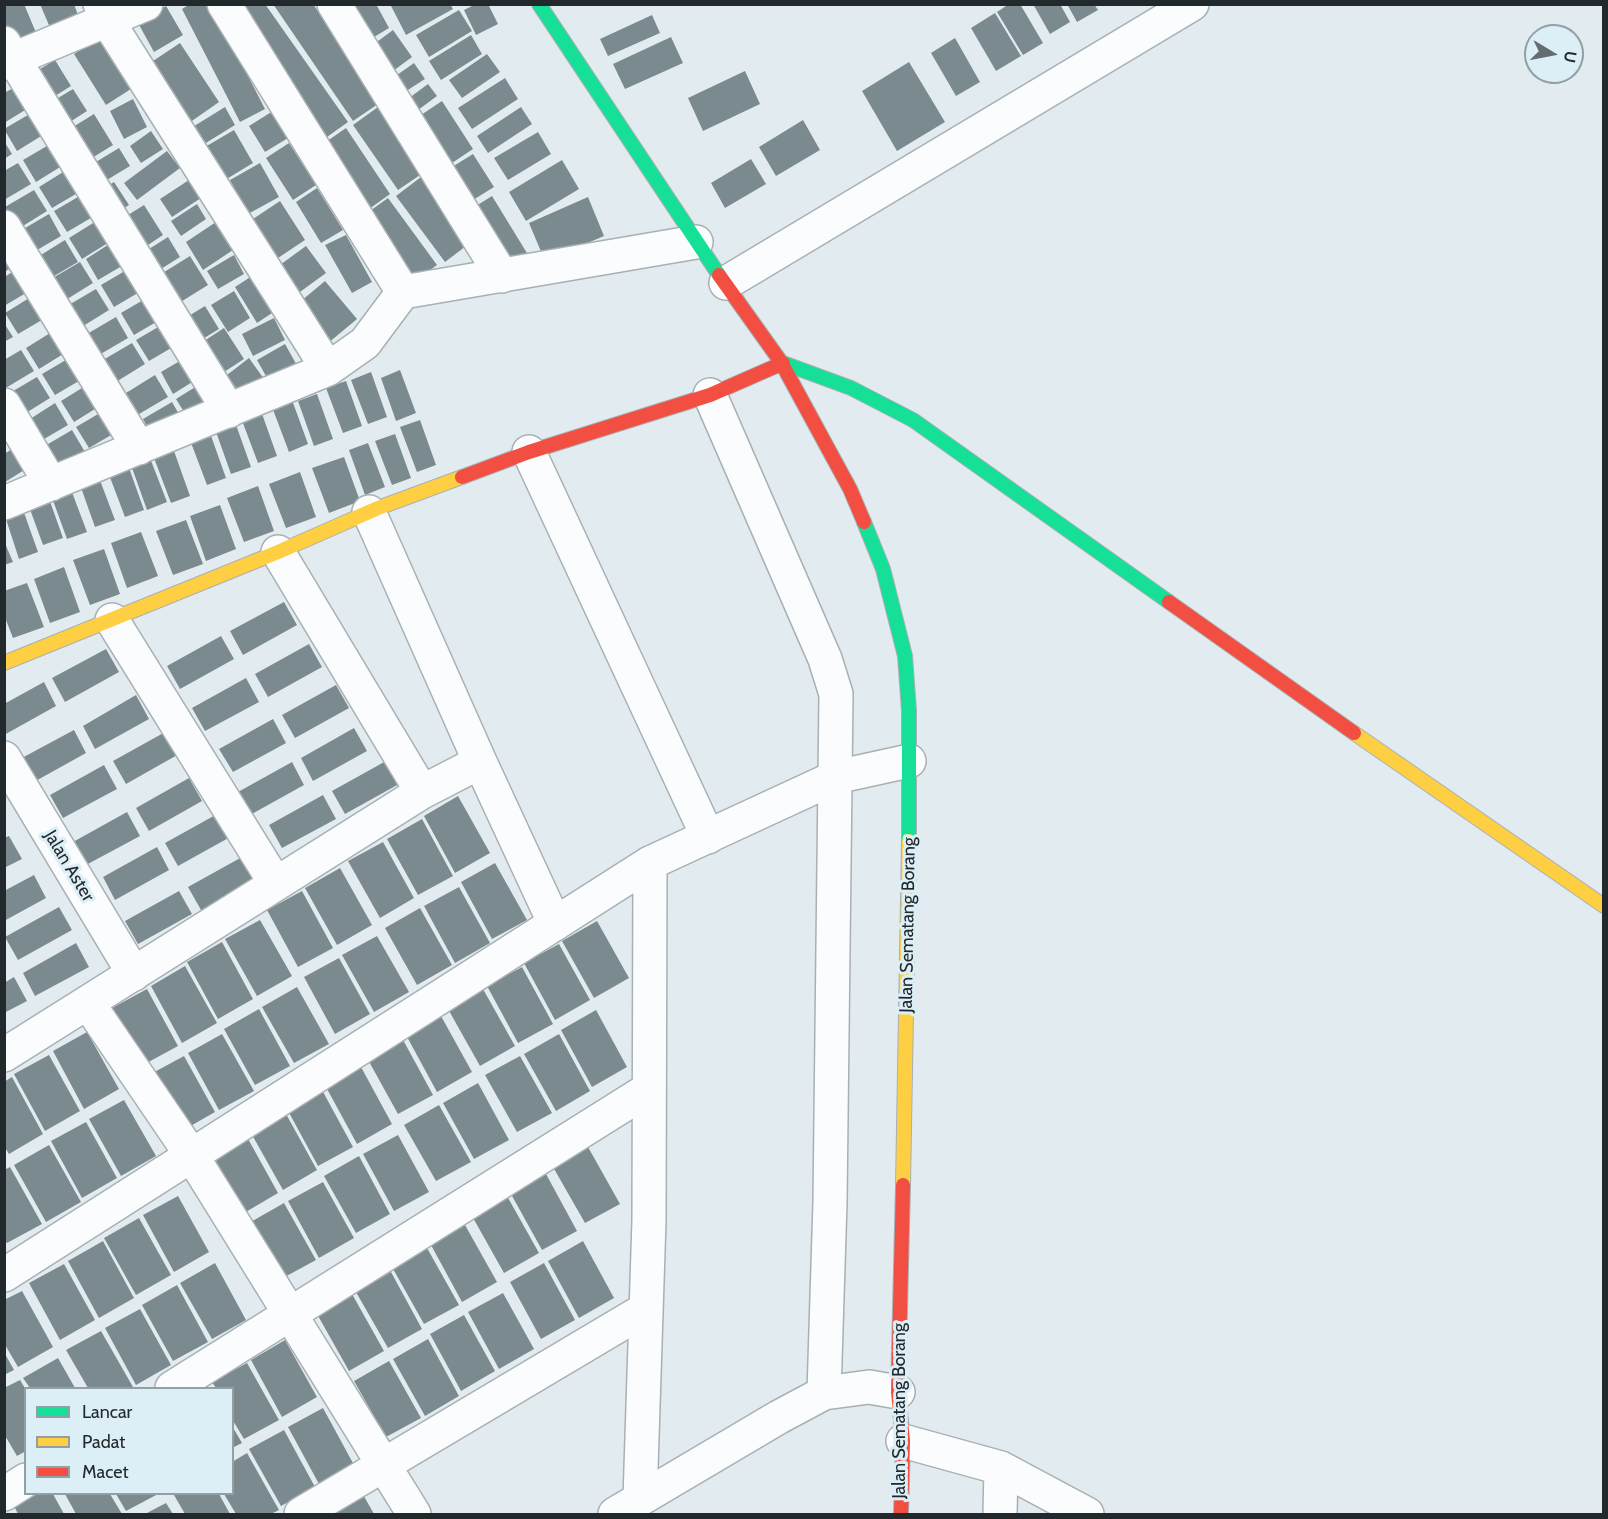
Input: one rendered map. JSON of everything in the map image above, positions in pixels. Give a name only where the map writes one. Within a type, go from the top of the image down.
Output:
[{"type":"street","points":[[146,4],[103,12],[7,55],[229,411]]},
{"type":"street","points":[[224,4],[403,292]]},
{"type":"street","points":[[334,4],[502,276]]},
{"type":"street","name":"Jalan Sematang Borang","points":[[539,4],[709,263],[726,283],[781,362],[850,489],[883,569],[905,657],[909,711],[909,910],[898,1392],[911,1443],[901,1515]]},
{"type":"street","points":[[726,283],[1192,4]]},
{"type":"street","points":[[103,12],[328,369]]},
{"type":"street","points":[[4,227],[139,447]]},
{"type":"street","points":[[4,503],[328,369],[366,343],[403,292],[696,242]]},
{"type":"street","points":[[4,663],[279,552],[369,512],[529,452],[710,395],[781,362],[851,388],[913,420],[1294,692],[1604,906]]},
{"type":"street","points":[[710,395],[831,676],[836,694],[824,1393]]},
{"type":"street","points":[[4,405],[51,484]]},
{"type":"street","points":[[529,452],[708,837]]},
{"type":"street","points":[[369,512],[555,924]]},
{"type":"street","points":[[279,552],[422,792]]},
{"type":"street","points":[[112,620],[276,884]]},
{"type":"street","name":"Jalan Aster","points":[[4,758],[134,974]]},
{"type":"street","points":[[4,1275],[650,863],[836,777],[909,761]]},
{"type":"street","points":[[4,1055],[422,792],[480,762]]},
{"type":"street","points":[[627,1507],[646,1309],[650,863]]},
{"type":"street","points":[[88,1003],[192,1156],[414,1515]]},
{"type":"street","points":[[175,1387],[649,1089]]},
{"type":"street","points":[[301,1515],[646,1309]]},
{"type":"street","points":[[627,1507],[824,1393],[869,1387],[898,1392]]},
{"type":"street","points":[[911,1443],[1001,1468],[1087,1515]]},
{"type":"street","points":[[999,1515],[1001,1468]]},
{"type":"street","points":[[4,1494],[24,1481]]},
{"type":"building","points":[[4,4],[24,4],[37,35],[8,47],[4,39]]},
{"type":"building","points":[[40,4],[74,4],[79,18],[51,30]]},
{"type":"building","points":[[190,4],[211,4],[265,109],[240,122],[182,9]]},
{"type":"building","points":[[225,4],[265,4],[348,122],[320,142]]},
{"type":"building","points":[[273,4],[313,4],[381,102],[353,121]]},
{"type":"building","points":[[359,4],[376,4],[389,28],[364,43],[347,11]]},
{"type":"building","points":[[390,4],[450,4],[453,9],[406,35]]},
{"type":"building","points":[[476,4],[488,4],[498,24],[476,35],[464,10]]},
{"type":"building","points":[[1009,4],[1020,4],[1043,43],[1023,55],[997,12]]},
{"type":"building","points":[[1033,4],[1060,4],[1070,22],[1050,34]]},
{"type":"building","points":[[1067,4],[1094,4],[1098,10],[1077,22]]},
{"type":"building","points":[[166,6],[183,35],[154,52],[138,23]]},
{"type":"building","points":[[459,10],[472,31],[429,57],[416,35]]},
{"type":"building","points":[[995,13],[1021,56],[996,71],[971,28]]},
{"type":"building","points":[[652,15],[660,33],[608,56],[600,39]]},
{"type":"building","points":[[393,30],[412,57],[389,74],[370,47]]},
{"type":"building","points":[[471,35],[482,54],[441,80],[429,61]]},
{"type":"building","points":[[102,36],[134,87],[106,105],[74,54]]},
{"type":"building","points":[[671,37],[683,63],[625,89],[613,64]]},
{"type":"building","points":[[955,38],[980,82],[956,96],[931,53]]},
{"type":"building","points":[[180,43],[219,102],[189,123],[150,63]]},
{"type":"building","points":[[487,54],[500,72],[462,98],[449,80]]},
{"type":"building","points":[[55,60],[71,86],[47,101],[30,75]]},
{"type":"building","points":[[909,62],[945,122],[897,151],[862,91]]},
{"type":"building","points":[[414,63],[425,79],[400,95],[390,80]]},
{"type":"building","points":[[745,71],[760,104],[703,131],[688,98]]},
{"type":"building","points":[[505,78],[518,99],[472,129],[458,108]]},
{"type":"building","points":[[428,84],[437,96],[410,116],[401,104]]},
{"type":"building","points":[[17,86],[30,107],[4,123],[4,93]]},
{"type":"building","points":[[73,89],[87,111],[62,127],[48,104]]},
{"type":"building","points":[[133,99],[147,127],[124,139],[110,111]]},
{"type":"building","points":[[442,101],[473,149],[446,167],[415,119]]},
{"type":"building","points":[[225,107],[235,125],[201,146],[191,128]]},
{"type":"building","points":[[378,107],[423,173],[398,190],[353,125]]},
{"type":"building","points":[[521,107],[532,124],[488,153],[477,136]]},
{"type":"building","points":[[273,111],[288,138],[265,152],[249,126]]},
{"type":"building","points":[[33,112],[46,133],[17,151],[4,129]]},
{"type":"building","points":[[94,114],[113,145],[87,161],[68,130]]},
{"type":"building","points":[[803,120],[820,150],[776,176],[759,147]]},
{"type":"building","points":[[346,128],[390,194],[365,212],[320,146]]},
{"type":"building","points":[[234,130],[253,163],[225,180],[205,147]]},
{"type":"building","points":[[151,131],[163,149],[141,163],[130,146]]},
{"type":"building","points":[[538,132],[551,154],[508,180],[494,158]]},
{"type":"building","points":[[4,141],[12,154],[4,159]]},
{"type":"building","points":[[52,143],[65,164],[36,182],[23,160]]},
{"type":"building","points":[[289,143],[316,185],[293,200],[266,158]]},
{"type":"building","points":[[119,148],[130,166],[97,186],[86,168]]},
{"type":"building","points":[[167,151],[180,168],[137,200],[124,183]]},
{"type":"building","points":[[473,154],[494,187],[465,205],[444,172]]},
{"type":"building","points":[[751,159],[766,184],[725,208],[711,183]]},
{"type":"building","points":[[562,160],[579,189],[526,221],[509,192]]},
{"type":"building","points":[[18,163],[31,184],[4,200],[4,171]]},
{"type":"building","points":[[260,163],[279,197],[248,214],[230,180]]},
{"type":"building","points":[[68,169],[81,191],[52,208],[39,187]]},
{"type":"building","points":[[421,177],[470,243],[445,262],[396,196]]},
{"type":"building","points":[[192,178],[204,196],[172,217],[160,199]]},
{"type":"building","points":[[114,182],[129,205],[113,215],[99,191]]},
{"type":"building","points":[[317,188],[343,230],[321,243],[296,202]]},
{"type":"building","points":[[34,190],[47,211],[18,229],[5,207]]},
{"type":"building","points":[[83,194],[96,215],[67,232],[54,211]]},
{"type":"building","points":[[492,196],[530,258],[506,273],[468,211]]},
{"type":"building","points":[[588,197],[604,236],[545,261],[529,223]]},
{"type":"building","points":[[388,198],[437,265],[412,283],[363,216]]},
{"type":"building","points":[[280,201],[305,240],[275,260],[250,221]]},
{"type":"building","points":[[197,204],[206,219],[181,236],[171,221]]},
{"type":"building","points":[[144,205],[163,235],[139,251],[120,220]]},
{"type":"building","points":[[49,214],[61,236],[32,253],[20,231]]},
{"type":"building","points":[[98,220],[111,241],[82,259],[69,238]]},
{"type":"building","points":[[216,222],[233,250],[203,270],[186,242]]},
{"type":"building","points":[[346,235],[372,282],[352,293],[325,245]]},
{"type":"building","points":[[168,237],[180,257],[153,274],[141,254]]},
{"type":"building","points":[[65,240],[78,262],[49,279],[36,258]]},
{"type":"building","points":[[114,241],[127,263],[98,280],[86,259]]},
{"type":"building","points":[[4,246],[16,265],[4,272]]},
{"type":"building","points":[[306,246],[326,273],[293,297],[273,270]]},
{"type":"building","points":[[234,255],[244,274],[218,289],[207,271]]},
{"type":"building","points":[[190,256],[208,285],[179,303],[161,274]]},
{"type":"building","points":[[80,262],[93,283],[64,301],[51,279]]},
{"type":"building","points":[[130,268],[143,290],[114,307],[101,285]]},
{"type":"building","points":[[18,269],[31,290],[4,306],[4,277]]},
{"type":"building","points":[[252,276],[275,311],[257,323],[235,287]]},
{"type":"building","points":[[325,281],[357,319],[327,344],[295,306]]},
{"type":"building","points":[[96,289],[109,310],[80,328],[67,306]]},
{"type":"building","points":[[234,291],[250,318],[228,332],[211,305]]},
{"type":"building","points":[[34,295],[47,317],[18,334],[5,313]]},
{"type":"building","points":[[150,296],[163,318],[134,335],[121,313]]},
{"type":"building","points":[[205,306],[219,329],[201,340],[187,317]]},
{"type":"building","points":[[116,317],[128,338],[99,355],[87,334]]},
{"type":"building","points":[[274,318],[285,340],[253,356],[242,334]]},
{"type":"building","points":[[4,323],[13,337],[4,342]]},
{"type":"building","points":[[165,323],[178,344],[149,361],[136,340]]},
{"type":"building","points":[[224,328],[244,359],[221,374],[201,343]]},
{"type":"building","points":[[55,330],[68,351],[39,369],[26,348]]},
{"type":"building","points":[[132,343],[145,364],[116,382],[103,360]]},
{"type":"building","points":[[285,344],[299,369],[271,385],[257,360]]},
{"type":"building","points":[[21,350],[34,371],[4,389],[4,360]]},
{"type":"building","points":[[190,355],[202,376],[173,394],[161,372]]},
{"type":"building","points":[[71,357],[84,378],[55,395],[42,374]]},
{"type":"building","points":[[249,358],[264,379],[242,396],[227,375]]},
{"type":"building","points":[[400,370],[416,413],[396,421],[381,378]]},
{"type":"building","points":[[371,372],[387,417],[368,424],[351,380]]},
{"type":"building","points":[[155,375],[168,397],[139,414],[126,393]]},
{"type":"building","points":[[37,377],[50,398],[21,416],[8,394]]},
{"type":"building","points":[[205,381],[218,403],[189,420],[176,399]]},
{"type":"building","points":[[346,381],[362,426],[343,433],[326,388]]},
{"type":"building","points":[[90,383],[103,404],[74,422],[61,401]]},
{"type":"building","points":[[317,394],[333,439],[314,446],[298,401]]},
{"type":"building","points":[[292,400],[308,444],[289,452],[272,407]]},
{"type":"building","points":[[172,402],[184,423],[155,441],[143,419]]},
{"type":"building","points":[[55,403],[68,425],[39,442],[27,421]]},
{"type":"building","points":[[105,410],[118,431],[89,448],[76,427]]},
{"type":"building","points":[[261,411],[277,456],[258,463],[241,418]]},
{"type":"building","points":[[420,420],[436,465],[417,472],[400,427]]},
{"type":"building","points":[[235,422],[251,467],[231,474],[215,429]]},
{"type":"building","points":[[72,430],[85,452],[56,469],[43,447]]},
{"type":"building","points":[[210,433],[226,478],[207,485],[190,440]]},
{"type":"building","points":[[395,434],[411,478],[392,485],[375,441]]},
{"type":"building","points":[[22,443],[34,464],[5,482],[4,454]]},
{"type":"building","points":[[368,443],[385,487],[365,495],[349,450]]},
{"type":"building","points":[[174,451],[190,496],[171,503],[154,458]]},
{"type":"building","points":[[344,457],[360,501],[329,513],[312,468]]},
{"type":"building","points":[[150,458],[167,502],[147,510],[131,465]]},
{"type":"building","points":[[128,465],[144,510],[125,517],[108,472]]},
{"type":"building","points":[[300,472],[316,517],[286,528],[269,484]]},
{"type":"building","points":[[98,475],[115,520],[95,527],[79,482]]},
{"type":"building","points":[[258,486],[274,531],[244,542],[227,498]]},
{"type":"building","points":[[70,487],[87,532],[67,539],[51,495]]},
{"type":"building","points":[[47,493],[63,538],[43,545],[27,501]]},
{"type":"building","points":[[220,505],[236,549],[206,561],[190,516]]},
{"type":"building","points":[[22,507],[38,552],[19,559],[4,513]]},
{"type":"building","points":[[186,520],[203,564],[173,575],[156,531]]},
{"type":"building","points":[[141,532],[158,576],[127,588],[111,543]]},
{"type":"building","points":[[4,541],[13,562],[4,565]]},
{"type":"building","points":[[104,549],[120,594],[90,605],[73,560]]},
{"type":"building","points":[[64,567],[80,612],[50,623],[34,579]]},
{"type":"building","points":[[27,583],[44,627],[13,638],[4,615],[4,591]]},
{"type":"building","points":[[284,602],[297,625],[243,655],[230,631]]},
{"type":"building","points":[[221,636],[234,659],[180,689],[167,666]]},
{"type":"building","points":[[309,644],[322,667],[268,697],[255,674]]},
{"type":"building","points":[[106,649],[119,672],[65,702],[52,678]]},
{"type":"building","points":[[246,678],[259,702],[205,731],[192,708]]},
{"type":"building","points":[[44,682],[56,706],[4,735],[4,704]]},
{"type":"building","points":[[336,685],[349,708],[295,738],[282,715]]},
{"type":"building","points":[[136,695],[149,719],[95,749],[83,726]]},
{"type":"building","points":[[273,719],[286,743],[233,772],[219,749]]},
{"type":"building","points":[[354,728],[367,751],[313,781],[301,758]]},
{"type":"building","points":[[74,730],[86,753],[32,783],[20,759]]},
{"type":"building","points":[[167,731],[179,754],[126,784],[113,761]]},
{"type":"building","points":[[386,761],[399,784],[345,814],[332,791]]},
{"type":"building","points":[[292,762],[304,785],[250,815],[238,792]]},
{"type":"building","points":[[104,765],[117,789],[63,818],[50,795]]},
{"type":"building","points":[[189,778],[202,801],[149,831],[136,808]]},
{"type":"building","points":[[323,795],[336,819],[282,848],[269,825]]},
{"type":"building","points":[[458,796],[490,853],[455,873],[424,816]]},
{"type":"building","points":[[127,812],[140,836],[86,865],[73,842]]},
{"type":"building","points":[[219,813],[232,836],[178,866],[165,843]]},
{"type":"building","points":[[422,819],[453,876],[418,895],[387,839]]},
{"type":"building","points":[[9,836],[22,859],[4,868],[4,838]]},
{"type":"building","points":[[383,842],[414,898],[380,918],[348,861]]},
{"type":"building","points":[[157,847],[169,870],[115,900],[103,877]]},
{"type":"building","points":[[242,857],[255,881],[201,910],[188,887]]},
{"type":"building","points":[[495,863],[527,920],[492,939],[461,882]]},
{"type":"building","points":[[340,868],[372,925],[337,945],[305,888]]},
{"type":"building","points":[[34,875],[46,898],[4,921],[4,891]]},
{"type":"building","points":[[459,887],[490,943],[455,963],[424,906]]},
{"type":"building","points":[[179,891],[192,914],[138,944],[125,921]]},
{"type":"building","points":[[302,891],[333,948],[298,967],[267,910]]},
{"type":"building","points":[[59,907],[72,930],[18,960],[5,937]]},
{"type":"building","points":[[420,908],[452,965],[417,985],[385,928]]},
{"type":"building","points":[[260,920],[292,976],[257,996],[225,939]]},
{"type":"building","points":[[597,921],[629,978],[594,998],[562,941]]},
{"type":"building","points":[[377,936],[409,992],[374,1012],[342,955]]},
{"type":"building","points":[[222,942],[253,999],[218,1019],[187,962]]},
{"type":"building","points":[[76,943],[89,967],[35,996],[23,973]]},
{"type":"building","points":[[559,944],[590,1000],[555,1020],[524,963]]},
{"type":"building","points":[[339,958],[370,1014],[335,1034],[304,977]]},
{"type":"building","points":[[185,966],[217,1023],[182,1043],[151,986]]},
{"type":"building","points":[[522,967],[553,1024],[518,1043],[487,986]]},
{"type":"building","points":[[14,977],[27,1001],[4,1013],[4,983]]},
{"type":"building","points":[[297,987],[329,1044],[294,1063],[262,1007]]},
{"type":"building","points":[[147,989],[178,1046],[143,1065],[112,1008]]},
{"type":"building","points":[[483,989],[515,1046],[480,1066],[448,1009]]},
{"type":"building","points":[[259,1009],[290,1066],[255,1085],[224,1029]]},
{"type":"building","points":[[596,1010],[627,1067],[592,1087],[561,1030]]},
{"type":"building","points":[[441,1016],[472,1072],[437,1092],[406,1035]]},
{"type":"building","points":[[87,1032],[119,1089],[84,1109],[53,1051]]},
{"type":"building","points":[[222,1034],[254,1091],[219,1110],[188,1053]]},
{"type":"building","points":[[559,1034],[590,1091],[556,1111],[524,1054]]},
{"type":"building","points":[[402,1038],[433,1095],[398,1114],[367,1058]]},
{"type":"building","points":[[49,1055],[80,1111],[45,1131],[14,1074]]},
{"type":"building","points":[[184,1056],[215,1112],[180,1132],[149,1075]]},
{"type":"building","points":[[520,1056],[552,1113],[517,1132],[485,1075]]},
{"type":"building","points":[[361,1067],[392,1124],[357,1144],[326,1087]]},
{"type":"building","points":[[12,1077],[43,1134],[9,1154],[4,1146],[4,1082]]},
{"type":"building","points":[[478,1083],[509,1140],[474,1159],[443,1103]]},
{"type":"building","points":[[322,1090],[353,1147],[318,1166],[287,1109]]},
{"type":"building","points":[[124,1100],[156,1156],[121,1176],[89,1119]]},
{"type":"building","points":[[439,1105],[471,1162],[436,1181],[404,1125]]},
{"type":"building","points":[[286,1114],[317,1170],[283,1190],[251,1133]]},
{"type":"building","points":[[86,1122],[117,1178],[82,1198],[51,1141]]},
{"type":"building","points":[[398,1135],[429,1192],[394,1211],[363,1154]]},
{"type":"building","points":[[247,1137],[278,1193],[244,1213],[213,1156]]},
{"type":"building","points":[[49,1145],[81,1202],[46,1222],[14,1165]]},
{"type":"building","points":[[588,1147],[620,1204],[585,1223],[553,1167]]},
{"type":"building","points":[[359,1156],[390,1214],[356,1233],[324,1176]]},
{"type":"building","points":[[10,1167],[42,1224],[7,1243],[4,1239],[4,1170]]},
{"type":"building","points":[[546,1174],[577,1231],[542,1250],[511,1194]]},
{"type":"building","points":[[323,1182],[354,1238],[319,1258],[288,1201]]},
{"type":"building","points":[[178,1196],[209,1252],[174,1272],[143,1215]]},
{"type":"building","points":[[507,1196],[539,1253],[504,1273],[472,1216]]},
{"type":"building","points":[[284,1203],[316,1260],[281,1279],[249,1223]]},
{"type":"building","points":[[139,1218],[171,1275],[136,1295],[104,1238]]},
{"type":"building","points":[[465,1225],[497,1282],[462,1302],[431,1245]]},
{"type":"building","points":[[103,1241],[134,1298],[99,1318],[68,1261]]},
{"type":"building","points":[[583,1241],[614,1298],[579,1318],[548,1261]]},
{"type":"building","points":[[427,1248],[459,1305],[424,1324],[392,1267]]},
{"type":"building","points":[[215,1263],[246,1320],[212,1339],[180,1283]]},
{"type":"building","points":[[544,1263],[575,1320],[541,1339],[510,1282]]},
{"type":"building","points":[[64,1264],[95,1320],[60,1340],[29,1283]]},
{"type":"building","points":[[391,1272],[422,1329],[388,1348],[356,1292]]},
{"type":"building","points":[[177,1285],[208,1342],[173,1361],[142,1305]]},
{"type":"building","points":[[22,1291],[53,1347],[18,1367],[4,1343],[4,1300]]},
{"type":"building","points":[[503,1293],[534,1349],[499,1369],[468,1312]]},
{"type":"building","points":[[352,1294],[384,1351],[349,1371],[317,1314]]},
{"type":"building","points":[[140,1309],[171,1365],[136,1385],[105,1328]]},
{"type":"building","points":[[464,1315],[495,1371],[461,1391],[430,1334]]},
{"type":"building","points":[[101,1331],[133,1387],[87,1387],[66,1350]]},
{"type":"building","points":[[428,1339],[459,1396],[425,1416],[393,1359]]},
{"type":"building","points":[[285,1340],[317,1397],[282,1417],[251,1360]]},
{"type":"building","points":[[4,1352],[14,1370],[4,1375]]},
{"type":"building","points":[[58,1358],[74,1387],[29,1387],[23,1378]]},
{"type":"building","points":[[389,1361],[421,1418],[386,1437],[354,1381]]},
{"type":"building","points":[[247,1363],[279,1420],[244,1439],[234,1422],[234,1387],[215,1387],[212,1382]]},
{"type":"building","points":[[20,1380],[24,1387],[24,1452],[17,1456],[4,1434],[4,1388]]},
{"type":"building","points":[[323,1408],[354,1465],[319,1484],[288,1427]]},
{"type":"building","points":[[234,1429],[242,1443],[234,1447]]},
{"type":"building","points":[[284,1430],[315,1487],[281,1506],[249,1449]]},
{"type":"building","points":[[247,1453],[279,1510],[271,1514],[236,1514],[225,1495],[234,1495],[234,1461]]},
{"type":"building","points":[[361,1491],[374,1514],[329,1514]]},
{"type":"building","points":[[35,1495],[54,1495],[64,1514],[18,1514],[14,1506]]},
{"type":"building","points":[[66,1495],[111,1495],[122,1514],[76,1514]]},
{"type":"building","points":[[117,1495],[156,1495],[126,1511]]},
{"type":"building","points":[[174,1495],[220,1495],[230,1514],[185,1514]]},
{"type":"building","points":[[166,1503],[173,1514],[145,1514]]},
{"type":"traffic: fast","points":[[539,4],[719,275]]},
{"type":"traffic: fast","points":[[783,363],[851,388],[913,420],[1169,602]]},
{"type":"traffic: fast","points":[[864,522],[883,569],[905,656],[909,711],[909,841]]},
{"type":"traffic: slow","points":[[4,663],[278,552],[378,508],[462,477]]},
{"type":"traffic: slow","points":[[1354,733],[1604,906]]},
{"type":"traffic: slow","points":[[903,1185],[909,841]]},
{"type":"traffic: jam","points":[[719,275],[781,362],[850,489],[864,522]]},
{"type":"traffic: jam","points":[[462,477],[529,452],[710,395],[783,363]]},
{"type":"traffic: jam","points":[[1169,602],[1354,733]]},
{"type":"traffic: jam","points":[[901,1514],[903,1441],[898,1392],[903,1185]]}]
